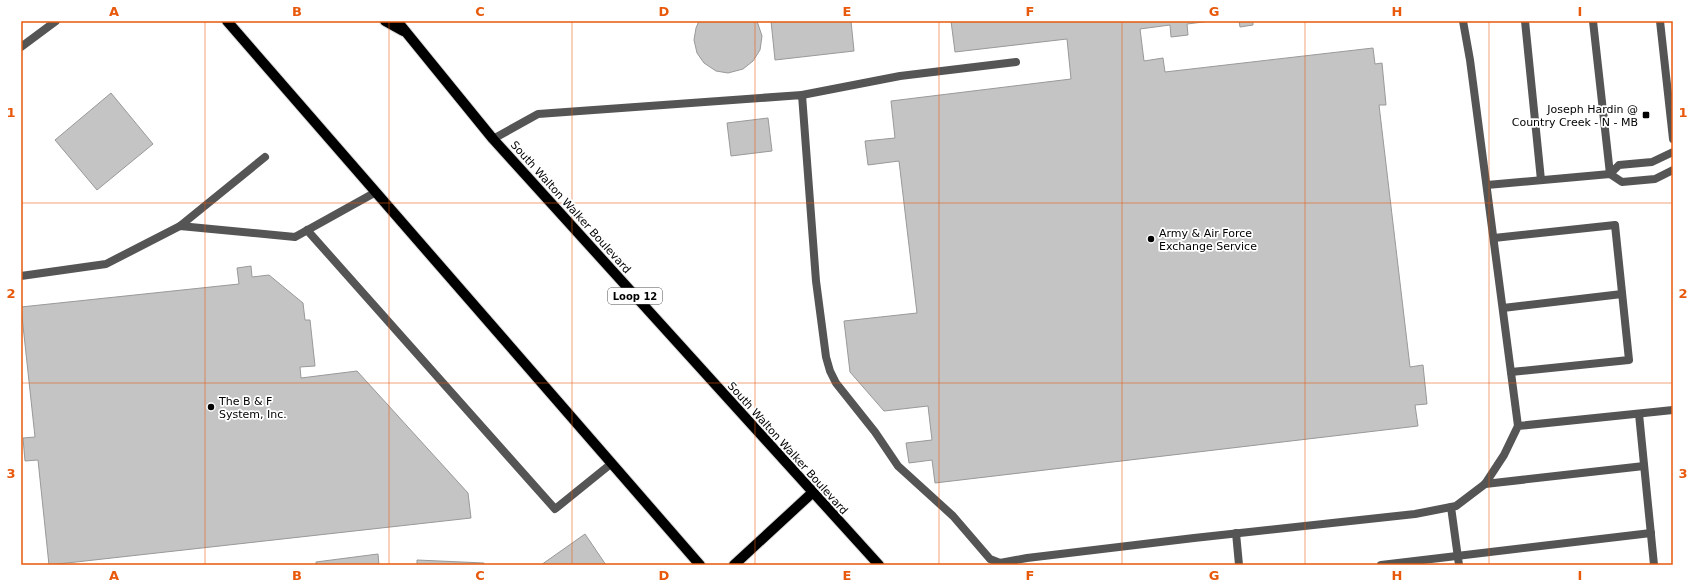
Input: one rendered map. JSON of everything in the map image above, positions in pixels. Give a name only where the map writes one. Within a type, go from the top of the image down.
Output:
[{"type":"main road","points":[[227,21],[700,565]]},
{"type":"main road","points":[[385,21],[406,33]]},
{"type":"main road","name":"South Walton Walker Boulevard","points":[[397,21],[493,139],[878,565]]},
{"type":"main road","points":[[734,565],[812,493]]},
{"type":"street","points":[[21,47],[56,21]]},
{"type":"street","points":[[802,95],[816,281],[826,357],[830,372],[836,383],[875,432],[898,466],[953,516],[990,559],[1001,564],[1027,558],[1236,533],[1415,514],[1456,506],[1485,484],[1504,455],[1518,426],[1487,185],[1470,60],[1463,21]]},
{"type":"street","points":[[1525,21],[1541,180]]},
{"type":"street","points":[[1593,21],[1610,174]]},
{"type":"street","points":[[1660,21],[1673,139]]},
{"type":"street","points":[[493,139],[538,114],[802,95],[900,76],[1016,62]]},
{"type":"street","points":[[1610,174],[1619,165],[1652,162],[1673,152]]},
{"type":"street","points":[[21,276],[106,264],[180,226],[265,157]]},
{"type":"street","points":[[1487,185],[1610,174],[1622,182],[1656,179],[1673,170]]},
{"type":"street","points":[[180,226],[295,237],[376,192]]},
{"type":"street","points":[[1494,238],[1615,225],[1629,360],[1511,372]]},
{"type":"street","points":[[307,230],[555,509],[612,463]]},
{"type":"street","points":[[1503,308],[1622,294]]},
{"type":"street","points":[[1518,426],[1673,410]]},
{"type":"street","points":[[1639,414],[1654,565]]},
{"type":"street","points":[[1485,484],[1644,466]]},
{"type":"street","points":[[1451,507],[1459,565]]},
{"type":"street","points":[[1236,533],[1239,565]]},
{"type":"street","points":[[1381,565],[1651,533]]},
{"type":"building","points":[[699,21],[757,21],[762,36],[760,50],[753,61],[743,69],[728,73],[716,71],[704,63],[697,53],[694,40]]},
{"type":"building","points":[[771,21],[851,21],[854,51],[775,60]]},
{"type":"building","name":"Army & Air Force Exchange Service","points":[[951,21],[1211,21],[1187,24],[1188,35],[1171,37],[1170,25],[1140,29],[1144,61],[1163,58],[1165,72],[1373,48],[1375,64],[1382,63],[1386,105],[1379,105],[1410,367],[1423,365],[1427,404],[1415,405],[1418,426],[935,483],[932,460],[909,463],[906,443],[932,440],[928,406],[884,411],[850,372],[844,321],[917,313],[899,161],[868,165],[865,141],[895,138],[891,101],[1071,79],[1067,39],[955,52]]},
{"type":"building","points":[[1239,21],[1253,21],[1253,25],[1240,27]]},
{"type":"building","points":[[111,93],[153,144],[97,190],[55,140]]},
{"type":"building","points":[[768,118],[772,151],[731,156],[727,123]]},
{"type":"building","name":"The B & F System, Inc.","points":[[251,266],[252,277],[269,275],[303,303],[305,320],[310,320],[315,366],[300,367],[301,378],[357,371],[468,493],[471,518],[49,565],[38,460],[25,461],[23,438],[35,437],[21,307],[239,284],[237,268]]},
{"type":"building","points":[[585,534],[606,565],[541,565]]},
{"type":"building","points":[[378,554],[379,565],[316,565],[316,562]]},
{"type":"building","points":[[417,560],[484,563],[484,565],[417,565]]},
{"type":"place","name":"Joseph Hardin @ Country Creek - N - MB","points":[[1646,115]]},
{"type":"place","name":"Army & Air Force Exchange Service","points":[[1151,239]]},
{"type":"place","name":"The B & F System, Inc.","points":[[211,407]]}]
